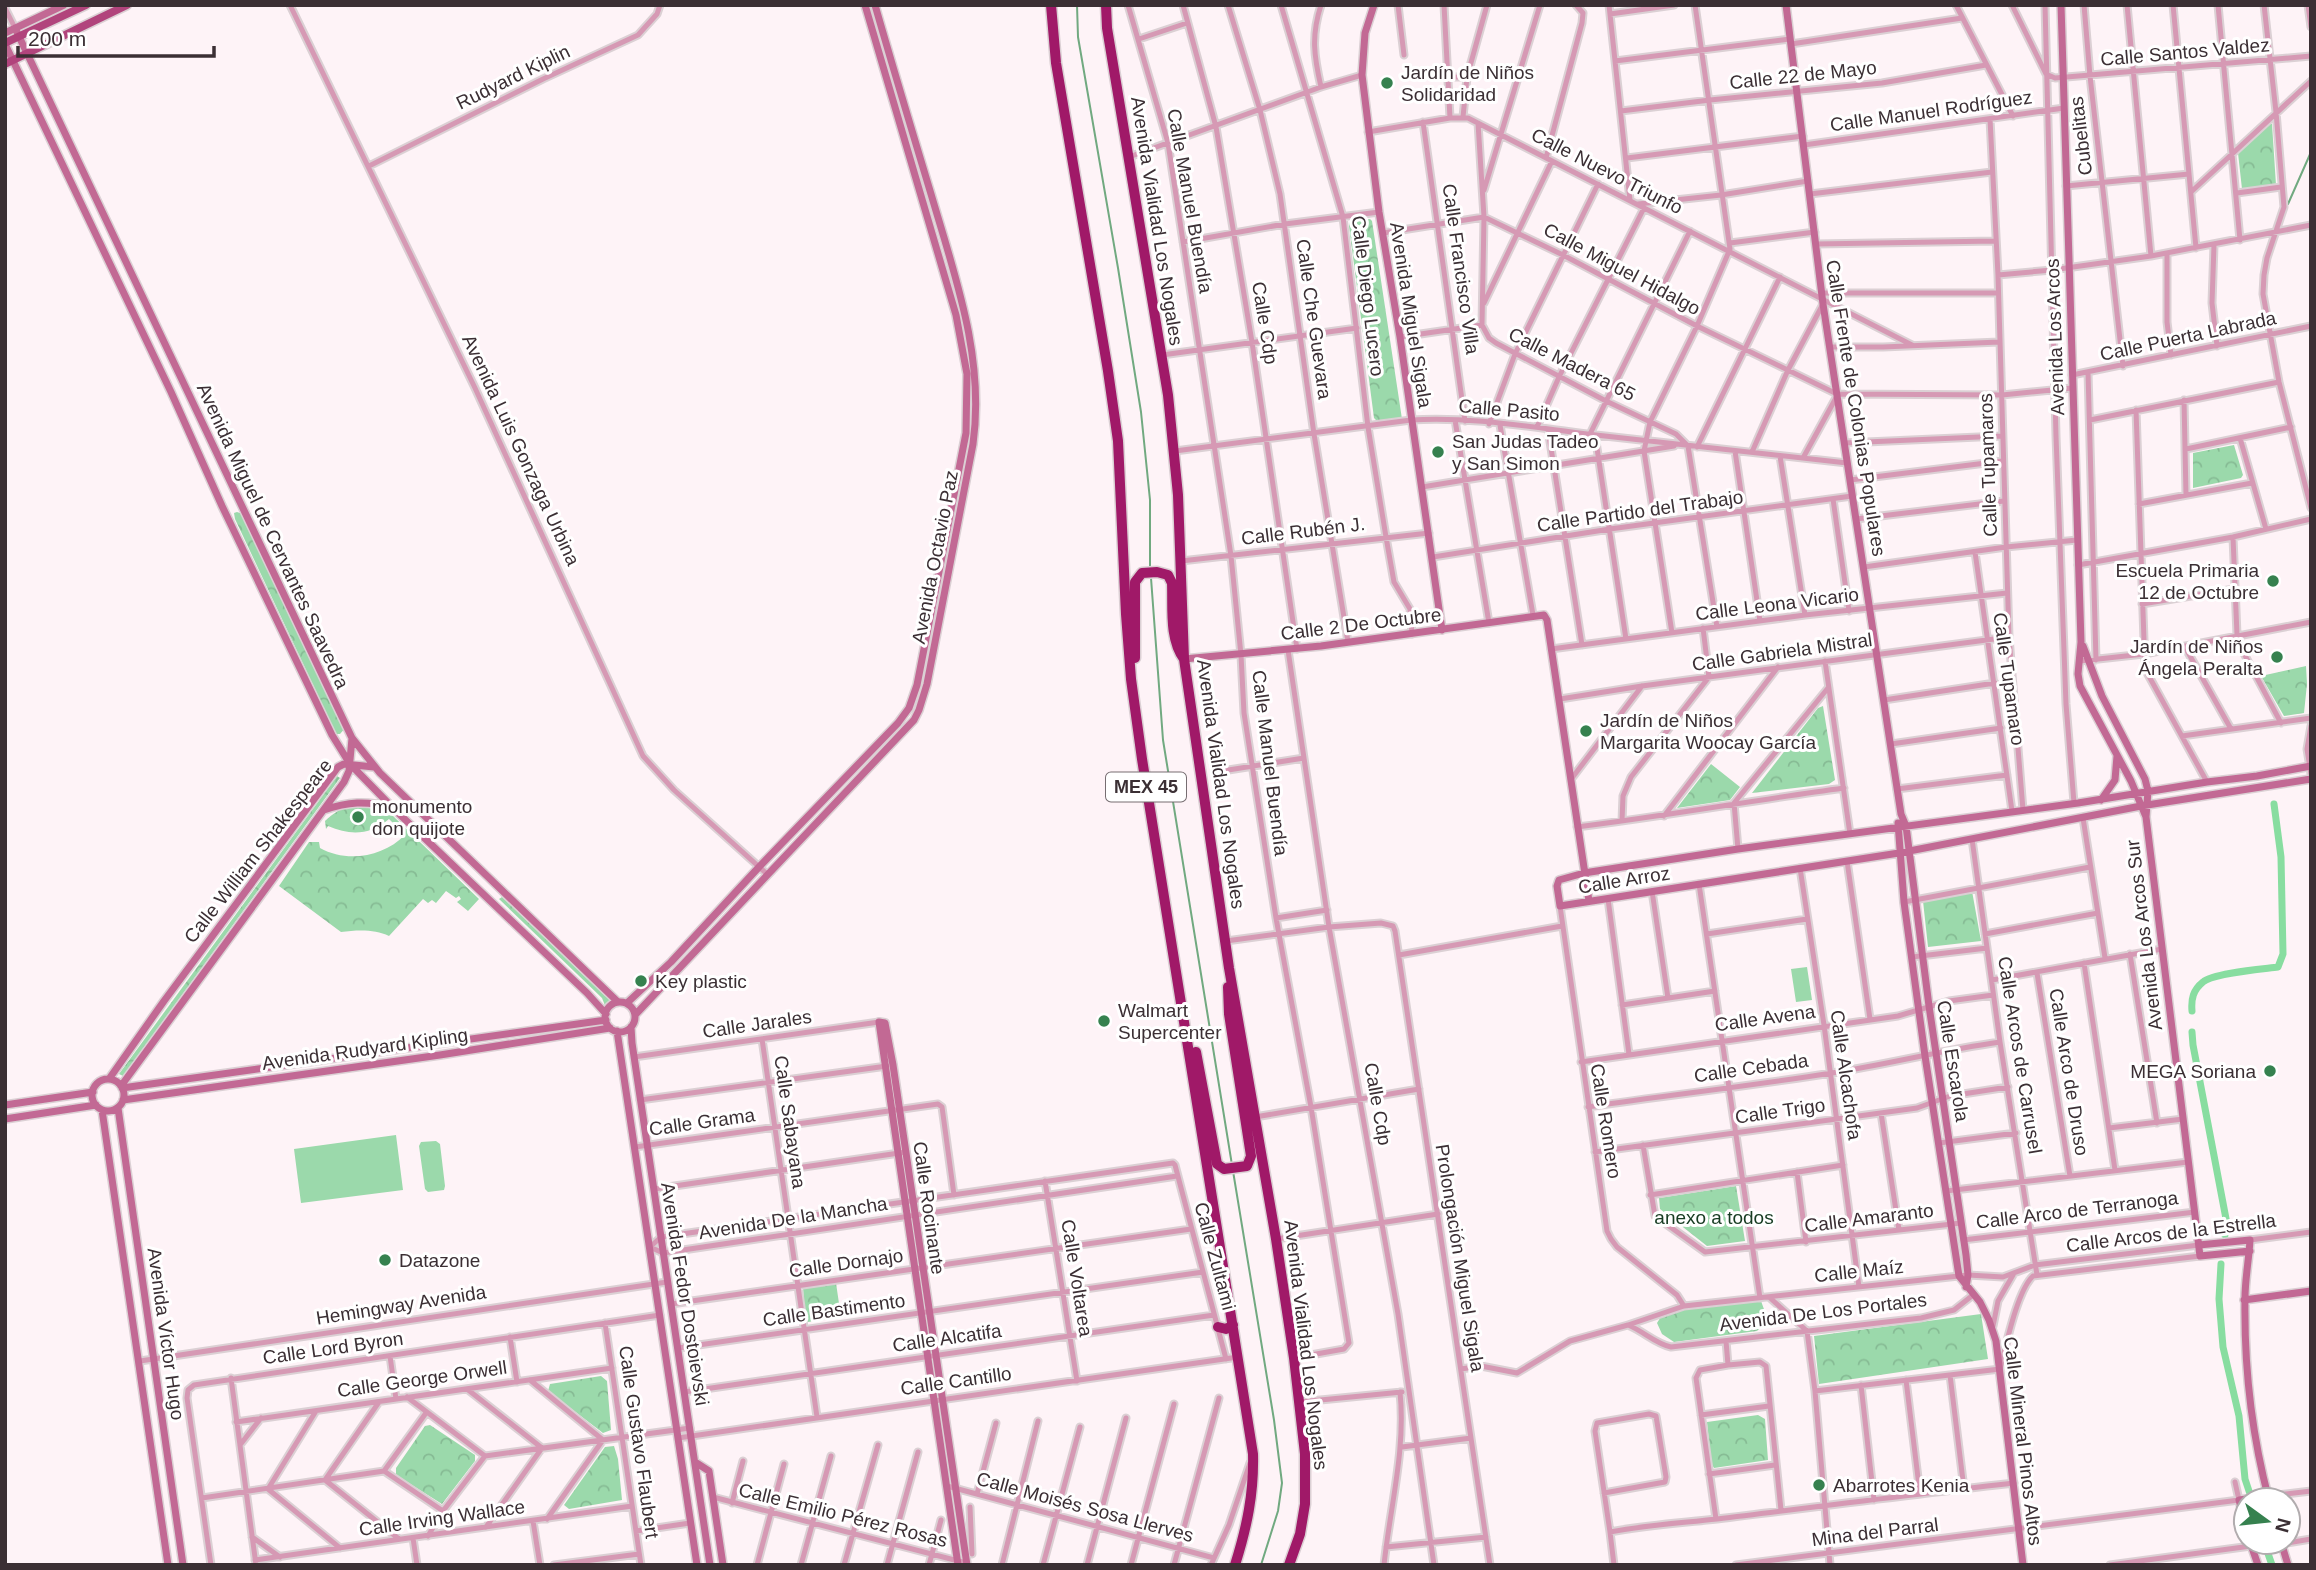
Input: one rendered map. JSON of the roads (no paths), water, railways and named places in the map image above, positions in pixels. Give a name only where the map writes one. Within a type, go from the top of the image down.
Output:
[{"type":"highway","name":"MEX 45","points":[[1051,5],[1056,64],[1118,441],[1131,679],[1160,883],[1253,1454],[1251,1507],[1235,1565]]},
{"type":"highway","name":"Avenida Vialidad Los Nogales","points":[[1106,5],[1107,28],[1175,452],[1184,659],[1229,968],[1276,1239],[1300,1402],[1305,1454],[1305,1504],[1300,1534],[1289,1565]]},
{"type":"highway","points":[[1131,679],[1136,639],[1135,582],[1142,573],[1165,573],[1172,583],[1175,639],[1184,659]]},
{"type":"highway","points":[[1178,984],[1190,1022],[1215,1159],[1224,1169],[1247,1166],[1251,1156],[1228,1005],[1229,968]]},
{"type":"highway","points":[[1218,1327],[1226,1329],[1233,1325]]},
{"type":"main road","points":[[5,43],[17,32],[86,5]]},
{"type":"main road","points":[[9,62],[127,5]]},
{"type":"street","points":[[5,33],[17,32],[64,5]]},
{"type":"street","name":"Avenida Luis Gonzaga Urbina","points":[[290,5],[475,388],[643,756],[674,790],[767,874]]},
{"type":"street","name":"Rudyard Kiplin","points":[[369,166],[638,35],[657,14],[660,5]]},
{"type":"street","name":"Avenida Octavio Paz","points":[[627,1003],[671,962],[898,723],[909,708],[917,685],[966,433],[967,374],[956,315],[865,5]]},
{"type":"street","name":"Avenida Octavio Paz","points":[[635,1015],[886,752],[914,720],[927,684],[975,429],[976,371],[960,292],[875,5]]},
{"type":"street","name":"Calle Manuel Buendía","points":[[1128,5],[1168,143],[1231,556],[1242,686],[1253,766],[1276,918],[1311,1107],[1349,1343],[1344,1349],[1294,1358]]},
{"type":"street","name":"Calle Cdp","points":[[1183,5],[1216,127],[1252,342],[1283,549],[1304,758],[1329,927],[1383,1222],[1434,1565]]},
{"type":"street","name":"Calle Che Guevara","points":[[1228,5],[1260,110],[1280,194],[1314,434],[1348,642]]},
{"type":"street","name":"Calle Diego Lucero","points":[[1281,5],[1343,217],[1368,427],[1386,537],[1394,582],[1410,609],[1412,634]]},
{"type":"street","points":[[1321,5],[1314,38],[1314,57],[1321,87]]},
{"type":"street","name":"Avenida Miguel Sigala","points":[[1374,5],[1365,33],[1362,75],[1368,132],[1442,630]]},
{"type":"street","points":[[1398,5],[1404,55]]},
{"type":"street","points":[[1444,5],[1450,118]]},
{"type":"street","points":[[1463,117],[1467,77],[1486,5]]},
{"type":"street","points":[[1483,193],[1541,5]]},
{"type":"street","points":[[1483,306],[1549,160],[1583,23],[1583,13],[1576,5]]},
{"type":"street","points":[[1609,5],[1630,201]]},
{"type":"street","points":[[1611,14],[1674,5]]},
{"type":"street","points":[[1672,633],[1644,451],[1650,422],[1698,326],[1730,251],[1695,5]]},
{"type":"street","name":"Calle Frente de Colonias Populares","points":[[1786,5],[1822,298],[1901,814],[1899,853]]},
{"type":"street","points":[[1956,5],[2013,116]]},
{"type":"street","points":[[2012,5],[2046,74]]},
{"type":"street","points":[[2045,5],[2066,704],[2074,803]]},
{"type":"street","name":"Avenida Los Arcos","points":[[2061,5],[2081,642],[2102,696],[2145,779],[2148,791],[2145,806]]},
{"type":"street","name":"Cubelitas","points":[[2084,5],[2123,366]]},
{"type":"street","points":[[2127,5],[2151,256]]},
{"type":"street","points":[[2173,5],[2196,248]]},
{"type":"street","points":[[2218,5],[2240,240]]},
{"type":"street","points":[[2264,5],[2284,208],[2264,275],[2263,294],[2279,382],[2311,508]]},
{"type":"street","name":"Avenida Miguel de Cervantes Saavedra","points":[[5,8],[352,738],[374,767],[618,1002]]},
{"type":"street","points":[[2309,8],[2311,27]]},
{"type":"street","points":[[1615,61],[1790,42],[1962,18]]},
{"type":"street","points":[[1139,39],[1187,23]]},
{"type":"street","name":"Avenida Miguel de Cervantes Saavedra","points":[[5,43],[9,62],[25,87],[112,268],[332,735],[350,764],[587,993],[606,1017]]},
{"type":"street","name":"Calle Santos Valdez","points":[[2046,74],[2063,78],[2311,56]]},
{"type":"street","name":"Calle 22 de Mayo","points":[[1621,111],[1882,83],[1986,65]]},
{"type":"street","points":[[1129,157],[1321,87],[1362,75]]},
{"type":"street","points":[[1448,77],[1467,77]]},
{"type":"street","points":[[25,87],[39,80]]},
{"type":"street","points":[[2191,192],[2311,80]]},
{"type":"street","name":"Calle Manuel Rodríguez","points":[[1804,145],[2064,108]]},
{"type":"street","name":"Calle Nuevo Triunfo","points":[[1368,132],[1463,117],[1912,345]]},
{"type":"street","name":"Calle Tupamaros","points":[[1990,120],[1998,275],[2009,637],[2023,810]]},
{"type":"street","name":"Calle Francisco Villa","points":[[1423,122],[1465,421]]},
{"type":"street","points":[[1478,123],[1484,217],[1482,325]]},
{"type":"street","name":"Calle Manuel Rodríguez","points":[[1627,158],[1802,136]]},
{"type":"street","points":[[1810,194],[1992,172]]},
{"type":"street","points":[[2066,186],[2189,174]]},
{"type":"street","points":[[1637,205],[1808,181]]},
{"type":"street","points":[[1489,424],[1515,354],[1598,184]]},
{"type":"street","points":[[2237,193],[2281,187]]},
{"type":"street","points":[[1537,427],[1559,377],[1644,208]]},
{"type":"street","points":[[1183,242],[1285,224],[1379,212]]},
{"type":"street","points":[[1383,233],[1484,217]]},
{"type":"street","name":"Calle Miguel Hidalgo","points":[[1484,217],[1837,395]]},
{"type":"street","points":[[1998,275],[2151,256],[2311,225]]},
{"type":"street","points":[[1626,639],[1611,529],[1593,434],[1606,401],[1690,231]]},
{"type":"street","points":[[1730,243],[1815,232]]},
{"type":"street","points":[[1816,244],[1995,241]]},
{"type":"street","points":[[2214,245],[2212,303],[2217,346]]},
{"type":"street","points":[[2167,253],[2167,322],[2171,355]]},
{"type":"street","points":[[112,268],[125,261]]},
{"type":"street","points":[[1697,447],[1780,277]]},
{"type":"street","points":[[1752,452],[1822,298],[1997,293]]},
{"type":"street","name":"Calle Madera 65","points":[[1400,337],[1482,325],[1489,338],[1515,354],[1675,434],[1684,445]]},
{"type":"street","name":"Calle Puerta Labrada","points":[[2072,375],[2311,326]]},
{"type":"street","points":[[1161,355],[1357,328]]},
{"type":"street","points":[[1830,347],[1999,342]]},
{"type":"street","name":"Avenida Los Arcos","points":[[2088,372],[2093,563],[2088,660],[2080,686],[2145,806]]},
{"type":"street","points":[[2090,420],[2279,382]]},
{"type":"street","points":[[1803,458],[1837,395],[2002,395],[2072,388]]},
{"type":"street","points":[[2184,400],[2186,495]]},
{"type":"street","points":[[2136,410],[2144,654],[2147,674],[2207,782]]},
{"type":"street","name":"Calle Pasito","points":[[1175,452],[1411,420],[1455,420],[1537,427],[1684,445]]},
{"type":"street","points":[[1455,420],[1489,623]]},
{"type":"street","points":[[1500,425],[1537,615],[1547,620],[1589,901]]},
{"type":"street","points":[[2186,449],[2291,427]]},
{"type":"street","points":[[1548,429],[1582,645]]},
{"type":"street","points":[[1844,443],[2001,436]]},
{"type":"street","points":[[2240,438],[2266,529]]},
{"type":"street","points":[[1684,445],[1717,627]]},
{"type":"street","points":[[1422,487],[1684,445],[1847,463]]},
{"type":"street","points":[[1735,452],[1760,621]]},
{"type":"street","points":[[1780,456],[1805,615]]},
{"type":"street","points":[[1850,480],[2002,461]]},
{"type":"street","points":[[2139,504],[2252,483]]},
{"type":"street","name":"Calle Partido del Trabajo","points":[[1433,557],[1852,496]]},
{"type":"street","points":[[1833,499],[1849,611]]},
{"type":"street","points":[[1856,519],[2004,501]]},
{"type":"street","points":[[2078,565],[2233,537],[2311,519]]},
{"type":"street","name":"Calle Rubén J.","points":[[1181,561],[1429,533]]},
{"type":"street","points":[[2233,537],[2237,635],[2241,649],[2281,723]]},
{"type":"street","points":[[1864,567],[2077,540]]},
{"type":"street","name":"Calle Tupamaro","points":[[1975,552],[2012,811]]},
{"type":"street","points":[[2142,604],[2234,589]]},
{"type":"street","name":"Calle Leona Vicario","points":[[1551,649],[1805,615],[2007,593]]},
{"type":"street","name":"Calle 2 De Octubre","points":[[1184,659],[1293,649],[1537,615]]},
{"type":"street","points":[[2088,660],[2144,654],[2311,622]]},
{"type":"street","points":[[1622,821],[1623,796],[1631,777],[1709,677],[1703,628]]},
{"type":"street","name":"Calle Gabriela Mistral","points":[[1560,699],[2009,637]]},
{"type":"street","points":[[2185,647],[2231,729]]},
{"type":"street","points":[[1825,661],[1850,834]]},
{"type":"street","points":[[1664,816],[1777,667]]},
{"type":"street","points":[[1884,700],[1995,683]]},
{"type":"street","points":[[1572,778],[1642,686]]},
{"type":"street","points":[[1738,849],[1734,803],[1828,688]]},
{"type":"street","points":[[2182,736],[2311,718]]},
{"type":"street","points":[[2310,771],[2307,743],[2311,726]]},
{"type":"street","points":[[1891,744],[2001,728]]},
{"type":"street","points":[[352,738],[350,764],[374,767]]},
{"type":"street","points":[[2101,800],[2115,780],[2117,755]]},
{"type":"street","points":[[1222,771],[1304,758]]},
{"type":"street","name":"Calle William Shakespeare","points":[[110,1079],[163,1001],[331,776],[341,765],[350,764],[348,776],[122,1087]]},
{"type":"street","name":"Calle Arroz","points":[[2310,771],[1909,852],[1560,906],[1557,886],[1559,880],[1584,873],[1738,849],[2101,800],[2207,782],[2310,771]]},
{"type":"street","points":[[1897,789],[2007,775]]},
{"type":"street","points":[[1577,827],[1844,788]]},
{"type":"street","points":[[323,811],[356,802],[376,803],[394,809]]},
{"type":"street","name":"Avenida Los Arcos Sur","points":[[2145,806],[2200,1256]]},
{"type":"street","points":[[2083,818],[2105,958]]},
{"type":"street","name":"Calle Frente de Colonias Populares","points":[[1901,827],[1909,852]]},
{"type":"street","name":"Calle Arcos de Carrusel","points":[[1972,839],[2000,1042],[2037,1275]]},
{"type":"street","name":"Calle Escarola","points":[[1909,852],[1968,1275]]},
{"type":"street","name":"Calle Escarola","points":[[1899,853],[1925,1056],[1959,1276]]},
{"type":"street","points":[[1847,861],[1870,1018]]},
{"type":"street","points":[[1904,902],[2091,867]]},
{"type":"street","name":"Calle Alcachofa","points":[[1800,868],[1859,1287]]},
{"type":"street","points":[[1699,884],[1760,1297]]},
{"type":"street","points":[[1652,891],[1668,998]]},
{"type":"street","points":[[1608,899],[1629,1054]]},
{"type":"street","name":"Calle Romero","points":[[1560,906],[1607,1231],[1611,1239],[1677,1295],[1685,1306]]},
{"type":"street","points":[[1276,918],[1327,910]]},
{"type":"street","points":[[1985,934],[2098,913]]},
{"type":"street","points":[[1707,934],[1807,919]]},
{"type":"street","name":"Prolongación Miguel Sigala","points":[[1329,927],[1387,923],[1393,926],[1395,931],[1490,1565]]},
{"type":"street","points":[[1399,955],[1562,926]]},
{"type":"street","points":[[1226,941],[1329,927]]},
{"type":"street","points":[[1912,957],[1987,948]]},
{"type":"street","points":[[1992,980],[2162,949]]},
{"type":"street","points":[[2130,954],[2157,1123]]},
{"type":"street","points":[[2084,963],[2115,1170]]},
{"type":"street","name":"Calle Arco de Druso","points":[[2037,973],[2070,1175]]},
{"type":"street","points":[[1622,1005],[1715,991]]},
{"type":"street","name":"Calle Avena","points":[[1581,1062],[1898,1016],[1949,1001],[1993,995]]},
{"type":"street","points":[[618,1002],[627,1003],[635,1015],[631,1027],[625,1031],[613,1030],[606,1017],[610,1006],[618,1002]]},
{"type":"street","name":"Avenida Rudyard Kipling","points":[[122,1087],[606,1017]]},
{"type":"street","name":"Calle Jarales","points":[[634,1057],[881,1022]]},
{"type":"street","name":"Calle Rocinante","points":[[881,1022],[951,1487]]},
{"type":"street","name":"Avenida Fedor Dostoievski","points":[[631,1027],[710,1565]]},
{"type":"street","name":"Avenida Rudyard Kipling","points":[[123,1100],[613,1030]]},
{"type":"street","name":"Avenida Fedor Dostoievski","points":[[613,1030],[635,1147],[696,1565]]},
{"type":"street","name":"Calle Sabayana","points":[[762,1039],[817,1417]]},
{"type":"street","name":"Calle Cebada","points":[[1588,1107],[1830,1073],[2000,1042]]},
{"type":"street","points":[[640,1100],[889,1066]]},
{"type":"street","points":[[5,1105],[93,1092],[100,1082],[110,1079],[122,1087],[123,1100],[118,1108],[110,1111],[99,1107],[5,1119]]},
{"type":"street","name":"Calle Trigo","points":[[1595,1152],[1917,1108],[1943,1098],[2008,1087]]},
{"type":"street","points":[[1255,1117],[1419,1089]]},
{"type":"street","points":[[93,1092],[99,1107]]},
{"type":"street","name":"Calle Grama","points":[[635,1147],[936,1103],[940,1105],[954,1195]]},
{"type":"street","name":"Avenida Víctor Hugo","points":[[99,1107],[140,1361],[168,1565]]},
{"type":"street","name":"Avenida Víctor Hugo","points":[[118,1108],[183,1565]]},
{"type":"street","points":[[1881,1113],[1899,1230]]},
{"type":"street","points":[[2109,1128],[2183,1119]]},
{"type":"street","points":[[1939,1143],[2016,1133]]},
{"type":"street","name":"Calle Amaranto","points":[[1643,1145],[1654,1214],[1657,1219],[1702,1250],[1712,1252],[1752,1248],[1961,1223]]},
{"type":"street","points":[[654,1189],[902,1152]]},
{"type":"street","points":[[1946,1191],[2188,1162]]},
{"type":"street","name":"Avenida De la Mancha","points":[[661,1237],[1173,1163]]},
{"type":"street","name":"Calle Zultami","points":[[1173,1163],[1226,1359]]},
{"type":"street","points":[[1650,1195],[1843,1165]]},
{"type":"street","points":[[1797,1172],[1807,1242]]},
{"type":"street","name":"Avenida De la Mancha","points":[[663,1253],[1177,1176]]},
{"type":"street","name":"Calle Voltarea","points":[[1045,1181],[1077,1381]]},
{"type":"street","name":"Calle Arco de Terranoga","points":[[1964,1240],[2195,1212]]},
{"type":"street","points":[[1276,1239],[1438,1214]]},
{"type":"street","name":"Calle Dornajo","points":[[671,1304],[1191,1229]]},
{"type":"street","name":"Calle Arcos de la Estrella","points":[[2035,1265],[2311,1232]]},
{"type":"street","points":[[661,1237],[650,1247],[663,1253]]},
{"type":"street","points":[[2250,1240],[2244,1300],[2249,1381],[2264,1486]]},
{"type":"street","name":"Calle Arcos de la Estrella","points":[[2037,1275],[2250,1251]]},
{"type":"street","name":"Calle Maíz","points":[[1461,1369],[1481,1366],[1517,1373],[1570,1341],[1685,1306],[1968,1275],[1996,1278],[2013,1275],[2035,1265]]},
{"type":"street","points":[[125,1275],[141,1272]]},
{"type":"street","name":"Calle Bastimento","points":[[678,1348],[1203,1272]]},
{"type":"street","points":[[1966,1287],[1968,1275]]},
{"type":"street","points":[[1992,1329],[1998,1301],[2013,1275]]},
{"type":"street","points":[[1815,1391],[2000,1369],[2025,1288],[2029,1280],[2037,1275]]},
{"type":"street","name":"Calle Mineral Pinos Altos","points":[[1959,1276],[1989,1320],[1992,1329],[2000,1369],[2023,1565]]},
{"type":"street","name":"Hemingway Avenida","points":[[140,1361],[667,1282]]},
{"type":"street","points":[[2244,1300],[2311,1291]]},
{"type":"street","name":"Avenida De Los Portales","points":[[1628,1325],[1661,1345],[1671,1347],[1921,1318],[1961,1307],[1973,1295]]},
{"type":"street","points":[[1769,1297],[1807,1331],[1830,1565]]},
{"type":"street","name":"Calle Lord Byron","points":[[211,1565],[187,1394],[194,1385],[660,1315]]},
{"type":"street","name":"Calle Alcatifa","points":[[684,1392],[1214,1315]]},
{"type":"street","name":"Calle Gustavo Flaubert","points":[[606,1323],[641,1565]]},
{"type":"street","points":[[510,1337],[517,1382]]},
{"type":"street","points":[[1726,1341],[1728,1365]]},
{"type":"street","points":[[390,1356],[396,1399]]},
{"type":"street","name":"Calle Cantillo","points":[[485,1456],[603,1440],[817,1417],[1238,1357]]},
{"type":"street","points":[[1716,1519],[1697,1374],[1700,1370],[1728,1365],[1760,1362],[1766,1366],[1781,1510]]},
{"type":"street","name":"Calle George Orwell","points":[[236,1422],[612,1368]]},
{"type":"street","points":[[1950,1375],[1964,1489]]},
{"type":"street","points":[[231,1378],[256,1562]]},
{"type":"street","points":[[530,1380],[603,1440],[547,1519]]},
{"type":"street","points":[[1906,1380],[1920,1494]]},
{"type":"street","points":[[1861,1385],[1874,1500]]},
{"type":"street","points":[[467,1389],[542,1448],[486,1527]]},
{"type":"street","points":[[1300,1402],[1409,1391]]},
{"type":"street","points":[[1384,1565],[1391,1502],[1402,1447],[1400,1392]]},
{"type":"street","points":[[407,1397],[485,1456],[443,1511],[428,1536]]},
{"type":"street","points":[[1174,1565],[1219,1398]]},
{"type":"street","points":[[325,1480],[379,1402]]},
{"type":"street","points":[[1131,1565],[1174,1404]]},
{"type":"street","points":[[1701,1415],[1769,1406]]},
{"type":"street","points":[[268,1489],[316,1411]]},
{"type":"street","points":[[384,1471],[426,1413]]},
{"type":"street","points":[[1604,1493],[1665,1482],[1656,1416],[1649,1414],[1597,1423],[1595,1431],[1614,1565]]},
{"type":"street","points":[[240,1445],[261,1418]]},
{"type":"street","points":[[1087,1565],[1126,1418]]},
{"type":"street","points":[[1002,1565],[1038,1421]]},
{"type":"street","points":[[977,1494],[996,1423]]},
{"type":"street","points":[[1043,1565],[1080,1427]]},
{"type":"street","points":[[1402,1447],[1471,1438]]},
{"type":"street","points":[[844,1565],[878,1445]]},
{"type":"street","points":[[887,1565],[918,1452]]},
{"type":"street","points":[[1211,1565],[1229,1525],[1253,1454]]},
{"type":"street","points":[[800,1565],[831,1456]]},
{"type":"street","points":[[732,1503],[743,1461]]},
{"type":"street","points":[[695,1462],[709,1471],[723,1565]]},
{"type":"street","points":[[757,1565],[784,1464]]},
{"type":"street","points":[[1709,1474],[1775,1465]]},
{"type":"street","points":[[202,1498],[384,1471],[443,1511]]},
{"type":"street","points":[[325,1480],[399,1540]]},
{"type":"street","points":[[2235,1482],[2237,1486]]},
{"type":"street","points":[[1610,1532],[1668,1522],[1716,1519],[2014,1483]]},
{"type":"street","points":[[951,1487],[972,1554]]},
{"type":"street","points":[[951,1487],[962,1563]]},
{"type":"street","name":"Calle Moisés Sosa Llerves","points":[[951,1487],[1214,1558]]},
{"type":"street","points":[[268,1489],[340,1548]]},
{"type":"street","name":"Calle Emilio Pérez Rosas","points":[[713,1497],[962,1563]]},
{"type":"street","name":"Mina del Parral","points":[[1736,1565],[2232,1501]]},
{"type":"street","name":"Calle Irving Wallace","points":[[256,1562],[632,1506]]},
{"type":"street","points":[[962,1563],[970,1507]]},
{"type":"street","points":[[929,1565],[941,1520]]},
{"type":"street","points":[[533,1521],[540,1565]]},
{"type":"street","points":[[636,1531],[690,1523]]},
{"type":"street","points":[[252,1537],[280,1557]]},
{"type":"street","points":[[1386,1548],[1486,1537]]},
{"type":"street","points":[[413,1538],[417,1565]]},
{"type":"street","points":[[2110,1565],[2163,1561],[2232,1548]]},
{"type":"street","points":[[554,1565],[639,1553]]},
{"type":"waterway","points":[[1077,5],[1078,37],[1141,412],[1150,500],[1150,569]]},
{"type":"waterway","points":[[2288,204],[2311,152]]},
{"type":"waterway","points":[[1151,578],[1163,740],[1232,1165]]},
{"type":"waterway","points":[[2192,1011],[2195,992],[2208,979],[2278,967],[2283,954],[2281,857],[2274,804]]},
{"type":"waterway","points":[[2192,1032],[2227,1224],[2225,1235]]},
{"type":"waterway","points":[[1233,1171],[1282,1483],[1278,1511],[1261,1565]]},
{"type":"waterway","points":[[2221,1264],[2219,1299],[2223,1347],[2239,1416],[2247,1486]]},
{"type":"waterway","points":[[2269,1556],[2272,1565]]},
{"type":"place","name":"Jardín de Niños Solidaridad","points":[[1387,83]]},
{"type":"place","name":"San Judas Tadeo y San Simon","points":[[1438,452]]},
{"type":"place","name":"Escuela Primaria 12 de Octubre","points":[[2273,581]]},
{"type":"place","name":"Jardín de Niños Ángela Peralta","points":[[2277,657]]},
{"type":"place","name":"Jardín de Niños Margarita Woocay García","points":[[1586,731]]},
{"type":"place","name":"monumento don quijote","points":[[358,817]]},
{"type":"place","name":"Key plastic","points":[[641,981]]},
{"type":"place","name":"Walmart Supercenter","points":[[1104,1021]]},
{"type":"place","name":"MEGA Soriana","points":[[2270,1071]]},
{"type":"place","name":"Datazone","points":[[385,1260]]},
{"type":"place","name":"Abarrotes Kenia","points":[[1819,1485]]},
{"type":"park label","name":"anexo a todos","points":[[1714,1217]]}]
